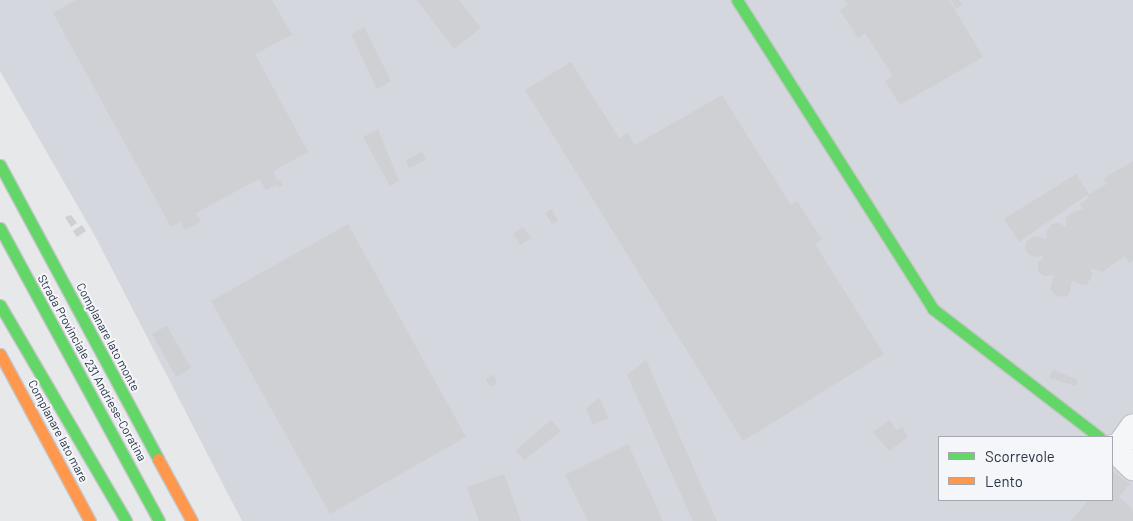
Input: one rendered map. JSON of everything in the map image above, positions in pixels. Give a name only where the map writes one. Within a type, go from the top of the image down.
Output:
[{"type":"main road","points":[[737,0],[933,309],[1097,436]]},
{"type":"main road","name":"Complanare lato monte","points":[[0,165],[192,521]]},
{"type":"main road","name":"Strada Provinciale 231 Andriese-Coratina","points":[[0,228],[160,521]]},
{"type":"main road","points":[[0,306],[126,521]]},
{"type":"main road","name":"Complanare lato mare","points":[[0,354],[90,521]]},
{"type":"street","points":[[1115,450],[1133,426]]},
{"type":"shaded area","points":[[0,0],[1133,0],[1133,521],[242,521],[95,236],[0,71]]},
{"type":"building","points":[[76,0],[272,0],[292,35],[255,54],[308,152],[273,171],[278,181],[280,179],[283,185],[278,188],[276,185],[266,190],[259,179],[196,213],[201,222],[185,230],[180,222],[171,227],[53,13]]},
{"type":"building","points":[[417,0],[459,0],[481,28],[454,49]]},
{"type":"building","points":[[844,0],[949,0],[983,57],[900,105],[885,81],[892,75],[865,33],[858,38],[840,10],[848,5]]},
{"type":"building","points":[[951,0],[959,0],[962,5],[956,9]]},
{"type":"building","points":[[364,27],[391,81],[377,89],[351,34]]},
{"type":"building","points":[[571,62],[619,138],[628,133],[635,145],[722,95],[791,205],[797,201],[822,240],[815,244],[884,354],[743,441],[525,90]]},
{"type":"building","points":[[378,129],[399,181],[390,186],[363,137]]},
{"type":"building","points":[[422,152],[426,160],[409,168],[406,160]]},
{"type":"building","points":[[1133,161],[1133,260],[1129,263],[1125,256],[1102,272],[1091,268],[1092,276],[1087,284],[1082,285],[1072,280],[1070,293],[1066,297],[1057,296],[1050,289],[1054,275],[1044,276],[1038,272],[1038,262],[1043,258],[1042,255],[1037,257],[1029,255],[1025,250],[1026,242],[1034,236],[1047,239],[1046,231],[1052,224],[1059,223],[1066,227],[1066,218],[1071,213],[1083,209],[1080,204],[1089,198],[1087,195],[1019,242],[1004,219],[1076,174],[1089,194],[1107,184],[1103,179]]},
{"type":"building","points":[[552,209],[558,221],[552,224],[545,213]]},
{"type":"building","points":[[71,215],[77,223],[71,227],[65,217]]},
{"type":"building","points":[[348,224],[466,437],[330,514],[211,301]]},
{"type":"building","points":[[82,225],[86,231],[77,237],[73,231]]},
{"type":"building","points":[[523,227],[531,238],[520,245],[513,234]]},
{"type":"building","points":[[167,326],[191,368],[176,377],[152,334]]},
{"type":"building","points":[[646,360],[717,521],[693,521],[627,375]]},
{"type":"building","points":[[1053,370],[1078,380],[1076,386],[1049,378]]},
{"type":"building","points":[[494,374],[497,384],[490,387],[486,379]]},
{"type":"building","points":[[599,398],[609,418],[593,425],[586,409]]},
{"type":"building","points":[[551,420],[561,431],[524,460],[516,450]]},
{"type":"building","points":[[889,420],[897,430],[902,427],[908,437],[889,451],[873,432]]},
{"type":"building","points":[[628,444],[663,521],[588,521],[565,475]]},
{"type":"building","points":[[1113,472],[1130,484],[1119,497],[1133,510],[1133,521],[1070,521],[1088,501],[1113,501]]},
{"type":"building","points":[[504,474],[521,521],[479,521],[467,487]]},
{"type":"traffic: fast","points":[[737,0],[933,309],[1098,436]]},
{"type":"traffic: fast","points":[[0,165],[158,459]]},
{"type":"traffic: fast","points":[[0,228],[159,521]]},
{"type":"traffic: fast","points":[[0,305],[126,521]]},
{"type":"traffic: slow","points":[[0,354],[90,521]]},
{"type":"traffic: slow","points":[[158,459],[192,521]]}]
